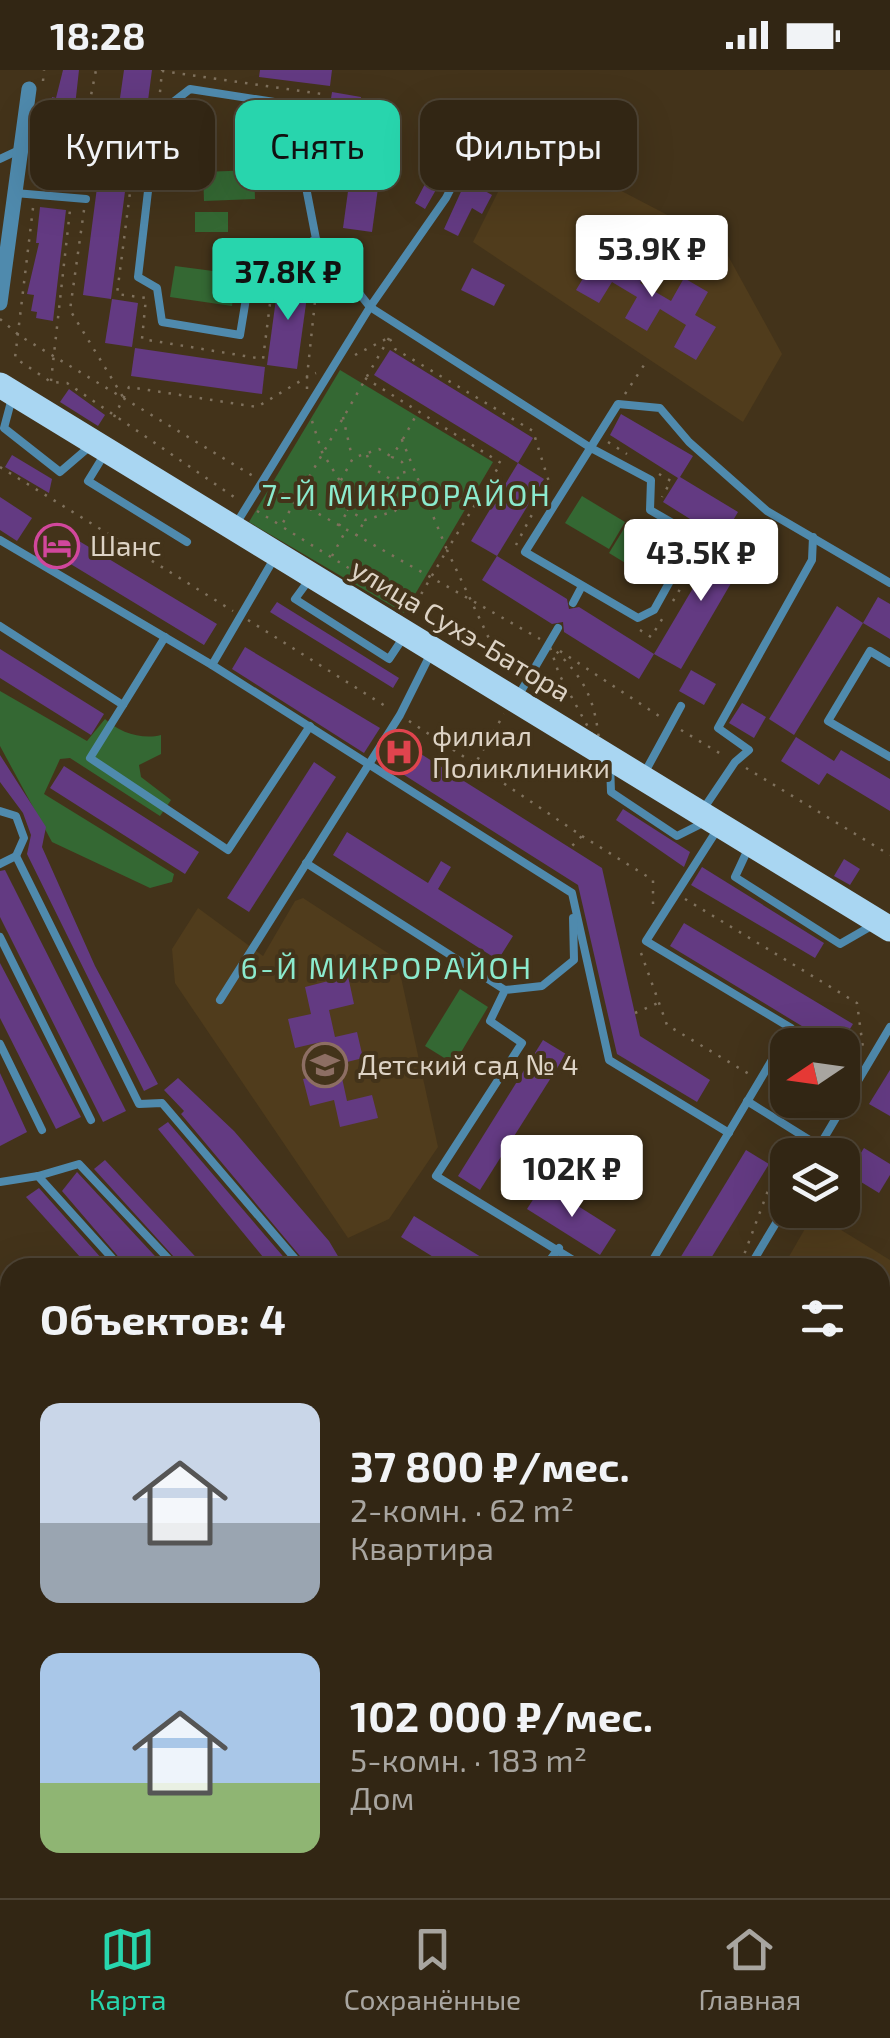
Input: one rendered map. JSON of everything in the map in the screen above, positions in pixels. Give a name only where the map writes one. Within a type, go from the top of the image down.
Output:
[{"type":"main road","name":"улица Сухэ-Батора","points":[[7,389],[884,926]]},
{"type":"street","points":[[0,300],[35,79]]},
{"type":"lane","points":[[316,239],[297,250],[255,244],[240,336],[162,322],[157,288],[138,276],[155,132],[169,120],[172,103],[190,89],[313,108],[305,182],[316,239],[370,307],[591,448],[651,480],[650,510],[695,536],[654,610],[638,618],[525,552],[591,448],[618,404],[660,408],[689,442],[767,511],[890,583]]},
{"type":"lane","points":[[0,158],[21,149]]},
{"type":"lane","points":[[233,528],[265,484],[370,307],[450,190]]},
{"type":"lane","points":[[15,194],[86,199]]},
{"type":"lane","points":[[7,389],[4,428],[60,472],[100,447]]},
{"type":"lane","points":[[100,447],[88,481],[187,542]]},
{"type":"lane","points":[[654,1258],[791,1028],[646,941],[676,893],[735,762],[749,750],[718,728],[812,560],[813,537]]},
{"type":"lane","points":[[0,540],[212,665],[572,893],[609,1060],[729,1133]]},
{"type":"lane","points":[[212,665],[276,555]]},
{"type":"lane","points":[[572,603],[582,586]]},
{"type":"lane","points":[[0,626],[124,705]]},
{"type":"lane","points":[[517,698],[558,628]]},
{"type":"lane","points":[[164,637],[90,758],[228,850],[310,726]]},
{"type":"lane","points":[[220,1000],[368,766],[434,647]]},
{"type":"lane","points":[[890,662],[870,651],[828,721],[890,756]]},
{"type":"lane","points":[[643,776],[681,706]]},
{"type":"lane","points":[[604,752],[611,792],[677,836],[711,818]]},
{"type":"lane","points":[[0,812],[16,816],[24,838],[16,856],[0,864]]},
{"type":"lane","points":[[751,843],[735,877],[840,944],[884,926]]},
{"type":"lane","points":[[16,856],[139,1104],[162,1103],[294,1258]]},
{"type":"lane","points":[[306,863],[505,990],[542,986],[574,960],[572,893]]},
{"type":"lane","points":[[0,937],[91,1120]]},
{"type":"lane","points":[[505,990],[490,1021],[522,1043],[436,1176],[572,1258]]},
{"type":"lane","points":[[825,1138],[889,1029]]},
{"type":"lane","points":[[0,1044],[42,1130]]},
{"type":"lane","points":[[748,1101],[799,1138]]},
{"type":"lane","points":[[0,1182],[80,1164],[167,1258]]},
{"type":"lane","points":[[38,1176],[112,1258]]},
{"type":"lane","points":[[754,1258],[772,1228]]},
{"type":"lane","points":[[552,1258],[559,1248]]},
{"type":"path","points":[[50,382],[71,198],[96,70]]},
{"type":"path","points":[[159,100],[162,71],[322,94]]},
{"type":"path","points":[[131,190],[118,294],[146,298],[142,339],[263,359],[274,272],[317,278]]},
{"type":"path","points":[[35,195],[15,358],[50,382],[68,383],[248,506],[413,608],[446,550],[402,440]]},
{"type":"path","points":[[86,199],[70,310],[123,398]]},
{"type":"path","points":[[114,417],[129,387],[257,407],[307,377],[319,261]]},
{"type":"path","points":[[0,319],[20,336],[265,484],[549,644],[671,724],[890,854]]},
{"type":"path","points":[[281,526],[389,338],[395,349],[533,431],[549,482],[515,542],[522,560]]},
{"type":"path","points":[[618,404],[648,359]]},
{"type":"path","points":[[392,456],[418,412]]},
{"type":"path","points":[[340,482],[353,458],[342,416]]},
{"type":"path","points":[[598,436],[628,454]]},
{"type":"path","points":[[353,458],[379,450],[392,456],[402,462],[408,489],[395,511],[365,520],[356,536]]},
{"type":"path","points":[[322,452],[340,482],[348,510],[365,520]]},
{"type":"path","points":[[367,454],[370,466],[390,480],[405,477]]},
{"type":"path","points":[[656,472],[671,481],[658,505]]},
{"type":"path","points":[[339,526],[348,510]]},
{"type":"path","points":[[637,628],[651,636],[711,537],[698,529]]},
{"type":"path","points":[[332,558],[346,530]]},
{"type":"path","points":[[549,644],[559,674],[604,752]]},
{"type":"path","points":[[549,644],[582,677],[596,711],[604,752]]},
{"type":"path","points":[[475,764],[582,836],[570,848]]},
{"type":"path","points":[[654,880],[857,1003],[864,1058]]},
{"type":"path","points":[[635,1013],[659,1003]]},
{"type":"path","points":[[740,1258],[770,1183]]},
{"type":"shaded area","points":[[499,190],[620,190],[721,243],[782,354],[743,422],[473,242]]},
{"type":"shaded area","name":"Детский сад № 4","points":[[303,898],[397,959],[438,1147],[389,1219],[348,1238],[175,983],[172,949],[198,908],[263,956],[295,901]]},
{"type":"shaded area","points":[[805,1228],[838,1228],[887,1258],[788,1258]]},
{"type":"green space","points":[[235,171],[235,190],[255,190],[255,199],[204,201],[204,190],[215,190],[215,172]]},
{"type":"green space","points":[[195,212],[228,212],[228,232],[195,232]]},
{"type":"green space","points":[[175,266],[236,274],[232,306],[170,297]]},
{"type":"green space","points":[[340,370],[493,462],[404,613],[249,522]]},
{"type":"green space","points":[[582,496],[625,522],[609,549],[565,523]]},
{"type":"green space","points":[[625,527],[660,548],[645,575],[609,553]]},
{"type":"green space","points":[[0,691],[87,741],[105,719],[131,734],[161,735],[161,754],[139,765],[141,777],[171,800],[160,816],[70,758],[60,759],[44,794],[174,874],[172,882],[150,888],[52,842],[0,746]]},
{"type":"green space","points":[[460,989],[488,1007],[454,1064],[425,1046]]},
{"type":"building","points":[[63,70],[79,70],[76,100],[52,100],[56,98]]},
{"type":"building","points":[[124,70],[152,70],[148,100],[120,100]]},
{"type":"building","points":[[260,70],[332,70],[330,86],[259,77]]},
{"type":"building","points":[[332,92],[361,97],[361,100],[331,100]]},
{"type":"building","points":[[97,190],[125,190],[111,299],[83,295]]},
{"type":"building","points":[[348,190],[378,190],[372,232],[343,228]]},
{"type":"building","points":[[422,190],[436,190],[425,209],[415,203]]},
{"type":"building","points":[[462,190],[485,190],[492,195],[482,214],[472,208],[458,236],[444,229]]},
{"type":"building","points":[[40,207],[66,210],[53,321],[36,318],[37,312],[31,311],[34,295],[27,294],[39,243]]},
{"type":"building","points":[[630,249],[652,262],[640,283],[671,301],[684,278],[708,292],[695,315],[716,327],[696,360],[674,347],[686,325],[660,309],[647,331],[625,318],[637,297],[612,282],[599,303],[576,290],[596,257],[618,270]]},
{"type":"building","points":[[472,268],[505,285],[494,306],[461,290]]},
{"type":"building","points":[[279,277],[309,282],[297,369],[267,365]]},
{"type":"building","points":[[112,299],[138,303],[132,347],[105,343]]},
{"type":"building","points":[[135,348],[265,367],[262,394],[131,376]]},
{"type":"building","points":[[390,350],[533,438],[518,463],[374,375]]},
{"type":"building","points":[[69,389],[105,415],[98,426],[60,402]]},
{"type":"building","points":[[621,414],[693,456],[680,477],[738,512],[722,539],[663,502],[678,478],[610,435]]},
{"type":"building","points":[[12,455],[52,479],[49,493],[5,467]]},
{"type":"building","points":[[518,463],[544,479],[497,556],[471,541]]},
{"type":"building","points":[[0,497],[32,518],[17,541],[0,530]]},
{"type":"building","points":[[54,526],[217,624],[204,645],[64,560],[60,565],[38,551]]},
{"type":"building","points":[[722,539],[748,554],[681,669],[654,654]]},
{"type":"building","points":[[497,556],[567,599],[569,609],[579,607],[654,654],[639,679],[564,632],[563,622],[552,624],[482,580]]},
{"type":"building","points":[[878,597],[890,604],[890,639],[863,623]]},
{"type":"building","points":[[277,602],[399,678],[393,688],[270,612]]},
{"type":"building","points":[[837,606],[863,623],[794,735],[769,719]]},
{"type":"building","points":[[245,647],[380,728],[364,753],[232,669]]},
{"type":"building","points":[[0,649],[104,714],[91,735],[0,678]]},
{"type":"building","points":[[691,670],[716,684],[704,705],[679,691]]},
{"type":"building","points":[[742,703],[766,717],[754,738],[729,723]]},
{"type":"building","points":[[796,737],[834,761],[841,750],[890,779],[890,811],[827,773],[819,785],[781,761]]},
{"type":"building","points":[[405,744],[602,868],[640,1036],[710,1080],[697,1102],[617,1054],[578,885],[390,766]]},
{"type":"building","points":[[0,755],[46,827],[42,847],[95,966],[158,1084],[144,1091],[27,854],[31,835],[23,813],[0,782]]},
{"type":"building","points":[[314,762],[336,777],[249,912],[227,898]]},
{"type":"building","points":[[64,766],[199,852],[185,874],[50,788]]},
{"type":"building","points":[[623,809],[690,852],[684,867],[616,820]]},
{"type":"building","points":[[347,832],[428,883],[441,861],[451,867],[438,889],[513,936],[498,960],[333,855]]},
{"type":"building","points":[[844,859],[860,869],[850,885],[834,876]]},
{"type":"building","points":[[702,867],[824,943],[815,958],[691,885]]},
{"type":"building","points":[[5,870],[126,1111],[103,1122],[0,917],[0,871]]},
{"type":"building","points":[[684,923],[853,1024],[851,1028],[805,1028],[670,946]]},
{"type":"building","points":[[0,963],[81,1117],[56,1129],[0,1018]]},
{"type":"building","points":[[348,976],[354,1004],[329,1010],[335,1037],[357,1032],[363,1058],[339,1064],[347,1101],[372,1095],[378,1118],[340,1127],[334,1100],[310,1106],[303,1079],[328,1073],[321,1042],[295,1048],[288,1019],[311,1014],[305,987]]},
{"type":"building","points":[[543,1040],[566,1054],[480,1190],[458,1176]]},
{"type":"building","points":[[890,1070],[890,1116],[869,1104]]},
{"type":"building","points":[[0,1073],[27,1132],[0,1146]]},
{"type":"building","points":[[178,1078],[234,1131],[329,1241],[339,1258],[302,1258],[164,1090]]},
{"type":"building","points":[[168,1122],[284,1258],[264,1258],[158,1129]]},
{"type":"building","points":[[864,1148],[890,1164],[890,1175],[879,1193],[860,1181],[860,1154]]},
{"type":"building","points":[[746,1150],[769,1164],[711,1258],[680,1258]]},
{"type":"building","points":[[105,1160],[197,1258],[175,1258],[94,1169]]},
{"type":"building","points":[[77,1172],[157,1258],[119,1258],[62,1191]]},
{"type":"building","points":[[543,1184],[616,1230],[600,1255],[527,1209]]},
{"type":"building","points":[[39,1188],[101,1258],[81,1258],[26,1197]]},
{"type":"building","points":[[414,1216],[483,1258],[435,1258],[401,1237]]},
{"type":"place","name":"Шанс","points":[[57,546]]},
{"type":"place","name":"филиал Поликлиники","points":[[399,752]]},
{"type":"place","name":"Детский сад № 4","points":[[325,1065]]},
{"type":"district","name":"7-Й МИКРОРАЙОН","points":[[407,496]]},
{"type":"district","name":"6-Й МИКРОРАЙОН","points":[[387,969]]}]
